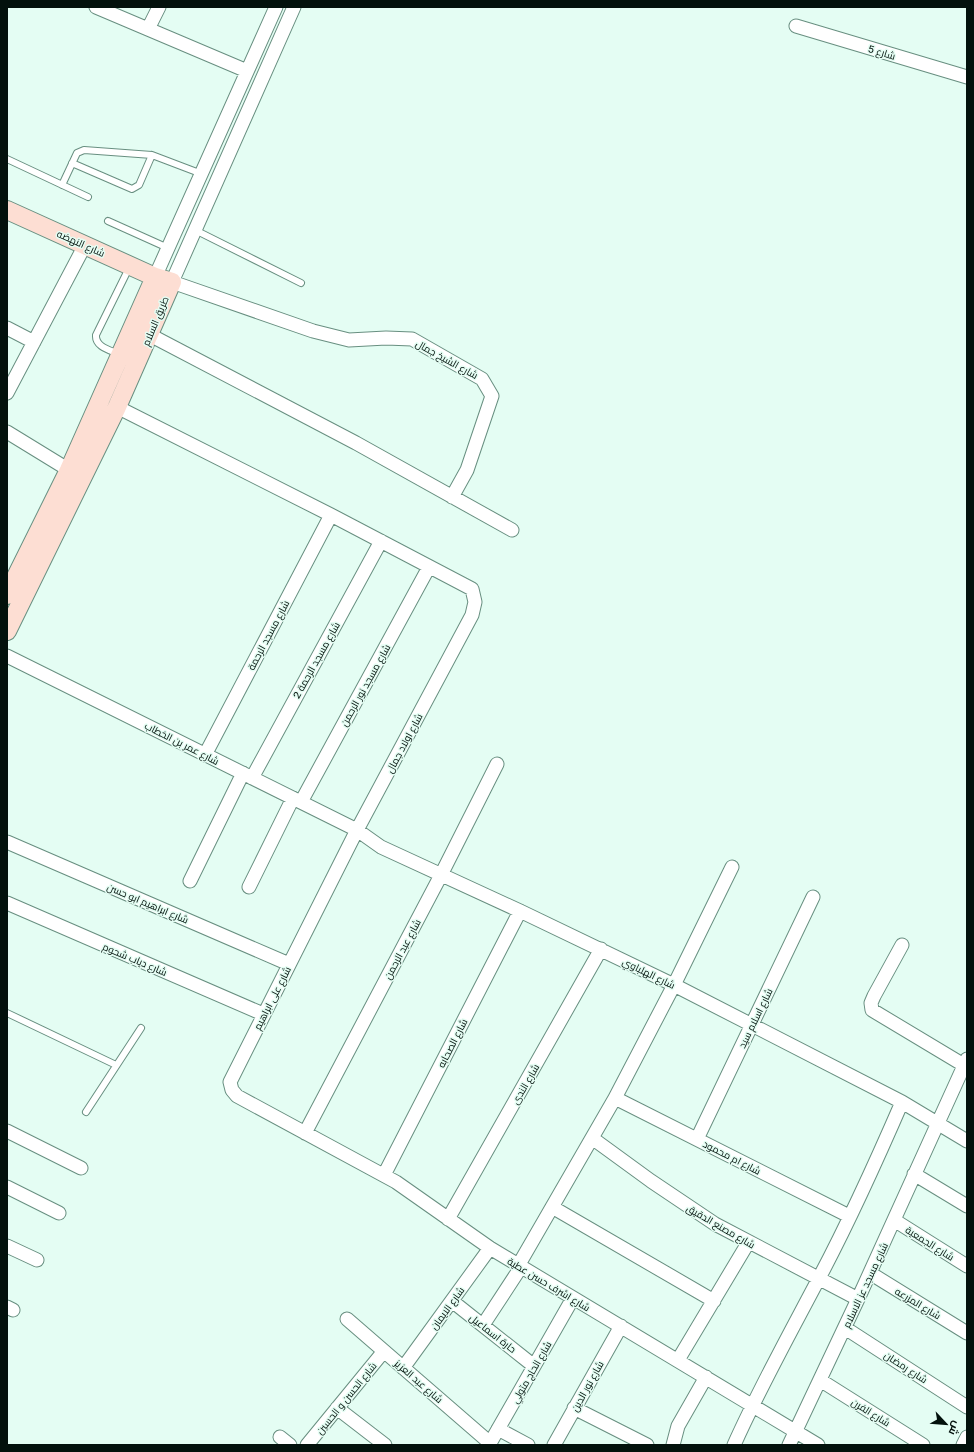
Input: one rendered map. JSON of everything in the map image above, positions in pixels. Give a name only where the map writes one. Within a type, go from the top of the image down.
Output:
[{"type":"main road","name":"شارع النهضه","points":[[7,210],[163,280]]},
{"type":"main road","name":"طريق السلام","points":[[7,631],[117,407],[150,335],[163,280]]},
{"type":"main road","name":"طريق السلام","points":[[7,595],[69,470],[120,354],[163,280]]},
{"type":"street","points":[[96,7],[247,71]]},
{"type":"street","points":[[148,29],[158,7]]},
{"type":"street","name":"طريق السلام","points":[[163,280],[168,248],[276,7]]},
{"type":"street","name":"طريق السلام","points":[[163,280],[195,230],[294,7]]},
{"type":"street","name":"شارع 5","points":[[796,26],[967,77]]},
{"type":"street","points":[[7,393],[85,245]]},
{"type":"street","name":"شارع الشيخ جمال","points":[[163,280],[313,331],[349,340],[386,338],[412,339],[482,379],[492,396],[467,470],[452,497]]},
{"type":"street","points":[[7,328],[34,342]]},
{"type":"street","points":[[150,335],[356,443],[512,530]]},
{"type":"street","name":"شارع اولاد جمال","points":[[117,407],[331,515],[472,589],[476,602],[472,615],[357,830]]},
{"type":"street","points":[[7,432],[69,470]]},
{"type":"street","name":"شارع مسجد الرحمة","points":[[205,754],[331,515]]},
{"type":"street","name":"شارع مسجد الرحمة 2","points":[[190,881],[247,776],[381,541]]},
{"type":"street","name":"شارع مسجد نور الرحمن","points":[[249,887],[429,567]]},
{"type":"street","name":"شارع عمر بن الخطاب","points":[[7,656],[357,830]]},
{"type":"street","name":"شارع عبد الرحمن","points":[[305,1133],[441,875],[497,764]]},
{"type":"street","name":"شارع الهلباوي","points":[[357,830],[376,845],[601,949],[674,985],[902,1102],[967,1141]]},
{"type":"street","name":"شارع على ابراهيم","points":[[305,1133],[237,1096],[232,1090],[230,1082],[357,830]]},
{"type":"street","name":"شارع ابراهيم ابو حسن","points":[[7,842],[289,964]]},
{"type":"street","points":[[483,1326],[615,1098],[674,985],[732,867]]},
{"type":"street","name":"شارع اسلام سيد","points":[[697,1139],[813,897]]},
{"type":"street","name":"شارع دياب شحوم","points":[[7,904],[263,1014]]},
{"type":"street","name":"شارع الصحابه","points":[[384,1175],[520,911]]},
{"type":"street","points":[[902,946],[874,996],[872,1010],[966,1064]]},
{"type":"street","name":"شارع الندى","points":[[448,1219],[601,949]]},
{"type":"street","name":"شارع مسجد عز الاسلام","points":[[789,1445],[845,1328],[937,1123],[966,1064]]},
{"type":"street","name":"شارع ام محمود","points":[[615,1098],[850,1216]]},
{"type":"street","points":[[734,1445],[752,1404],[819,1279],[850,1216],[902,1102]]},
{"type":"street","points":[[7,1131],[81,1168]]},
{"type":"street","name":"شارع اشرف حسن عطية","points":[[305,1133],[384,1175],[490,1248],[818,1445]]},
{"type":"street","name":"شارع مصنع الدقيق","points":[[592,1138],[682,1203],[748,1243],[858,1299]]},
{"type":"street","points":[[914,1174],[967,1206]]},
{"type":"street","points":[[7,1187],[59,1213]]},
{"type":"street","points":[[552,1207],[714,1301]]},
{"type":"street","name":"شارع الجمعية","points":[[894,1220],[967,1266]]},
{"type":"street","points":[[678,1360],[748,1243]]},
{"type":"street","points":[[7,1246],[37,1260]]},
{"type":"street","name":"شارع الايمان","points":[[403,1368],[490,1248]]},
{"type":"street","name":"شارع المزرعه","points":[[870,1274],[967,1333]]},
{"type":"street","name":"شارع الحاج متولي","points":[[490,1444],[573,1298]]},
{"type":"street","name":"حارة اسماعيل","points":[[452,1301],[534,1366]]},
{"type":"street","name":"شارع عبد العزيز","points":[[348,1319],[490,1444]]},
{"type":"street","name":"شارع نور الدين","points":[[554,1445],[621,1326]]},
{"type":"street","name":"شارع رمضان","points":[[845,1328],[967,1406]]},
{"type":"street","name":"شارع الحسن و الحسين","points":[[307,1445],[384,1351]]},
{"type":"street","points":[[673,1445],[678,1426],[706,1377]]},
{"type":"street","name":"شارع الفرن","points":[[820,1380],[923,1445]]},
{"type":"street","points":[[338,1408],[385,1445]]},
{"type":"street","points":[[574,1408],[647,1445]]},
{"type":"street","points":[[498,1430],[528,1445]]},
{"type":"street","points":[[280,1437],[290,1445]]},
{"type":"street","points":[[963,1445],[967,1437]]},
{"type":"lane","points":[[62,185],[78,153],[84,150],[152,155],[202,174]]},
{"type":"lane","points":[[72,164],[132,189],[139,185],[152,155]]},
{"type":"lane","points":[[7,159],[88,197]]},
{"type":"lane","points":[[108,221],[168,248]]},
{"type":"lane","points":[[195,230],[301,283]]},
{"type":"lane","points":[[120,354],[100,344],[96,339],[96,335],[130,266]]},
{"type":"lane","points":[[7,1013],[116,1065]]},
{"type":"lane","points":[[86,1112],[141,1028]]}]
